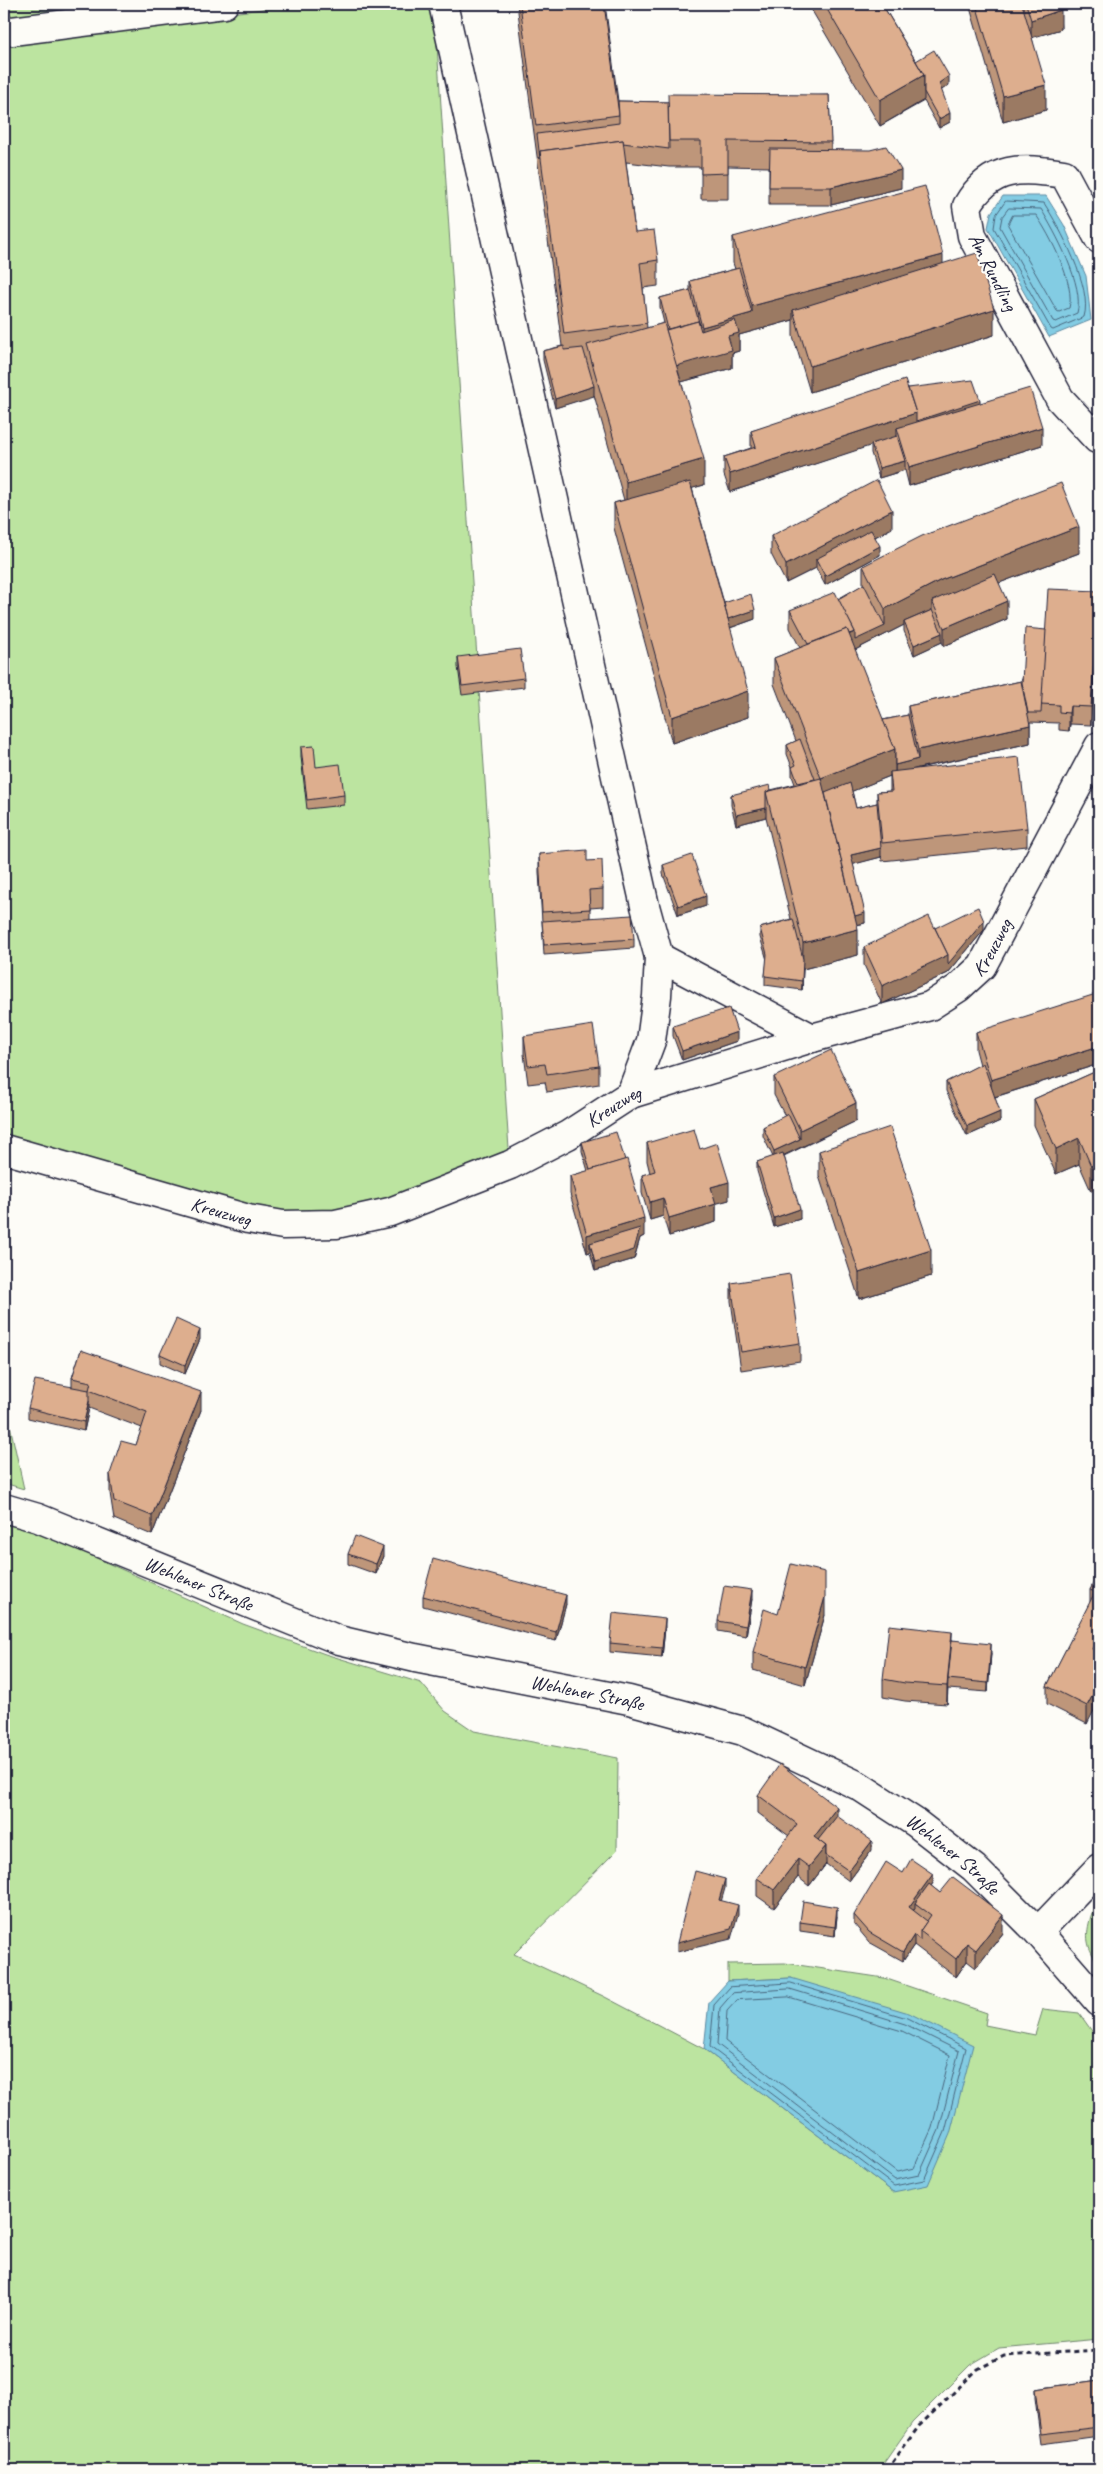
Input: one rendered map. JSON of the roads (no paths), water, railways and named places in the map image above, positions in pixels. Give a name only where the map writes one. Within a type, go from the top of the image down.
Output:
[{"type":"street","points":[[4,32],[224,4]]},
{"type":"street","points":[[443,4],[645,906],[659,957],[657,996],[651,1041],[631,1094]]},
{"type":"street","name":"Am Rundling","points":[[1099,238],[1064,174],[1016,169],[993,177],[982,185],[976,190],[967,206],[972,236],[1060,399],[1099,440]]},
{"type":"street","name":"Kreuzweg","points":[[4,1148],[248,1219],[283,1225],[336,1224],[390,1212],[510,1165],[568,1135],[631,1094],[812,1038],[930,1006],[958,988],[982,966],[1099,746]]},
{"type":"street","points":[[659,957],[812,1038]]},
{"type":"street","name":"Wehlener Straße","points":[[4,1508],[38,1518],[338,1640],[415,1658],[629,1700],[743,1731],[859,1786],[916,1823],[974,1868],[1038,1932],[1099,2002]]},
{"type":"street","points":[[1038,1932],[1099,1868]]},
{"type":"water","points":[[1003,196],[1046,196],[1064,225],[1086,276],[1091,320],[1049,337],[988,228],[991,213]]},
{"type":"water","points":[[791,1978],[909,2013],[973,2045],[950,2134],[928,2185],[893,2192],[704,2049],[709,2002],[728,1981]]}]
